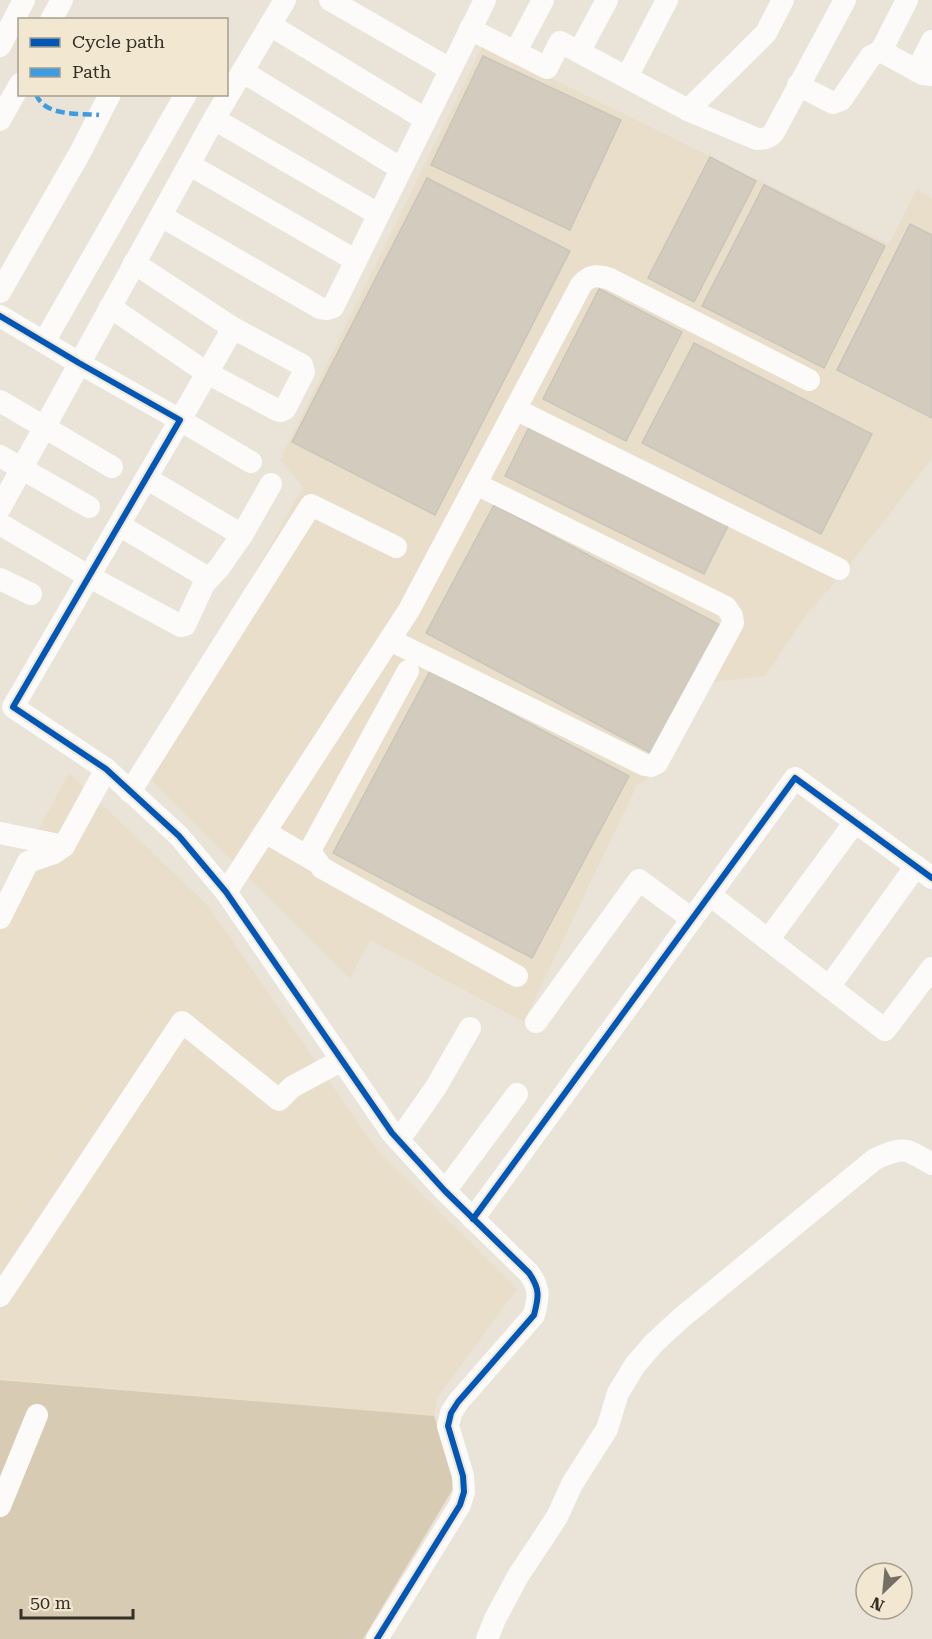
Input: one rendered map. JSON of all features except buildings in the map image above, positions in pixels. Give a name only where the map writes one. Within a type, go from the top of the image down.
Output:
[{"type":"street","points":[[52,18],[62,0]]},
{"type":"street","points":[[0,508],[214,119],[285,0]]},
{"type":"street","points":[[330,0],[450,69]]},
{"type":"street","points":[[161,216],[320,308],[333,307],[485,0]]},
{"type":"street","points":[[516,51],[543,0]]},
{"type":"street","points":[[579,52],[607,0]]},
{"type":"street","points":[[627,77],[667,0]]},
{"type":"street","points":[[688,110],[766,33],[783,0]]},
{"type":"street","points":[[470,29],[547,68],[560,42],[688,110],[757,139],[764,139],[770,137],[774,132],[845,0]]},
{"type":"street","points":[[798,85],[833,103],[838,103],[871,56],[880,51],[907,0]]},
{"type":"street","points":[[0,46],[15,12]]},
{"type":"street","points":[[270,26],[425,120]]},
{"type":"street","points":[[880,51],[925,73],[932,41]]},
{"type":"street","points":[[243,72],[400,168]]},
{"type":"street","points":[[0,120],[18,88]]},
{"type":"street","points":[[0,291],[110,96]]},
{"type":"street","points":[[44,342],[185,96]]},
{"type":"street","points":[[214,119],[378,214]]},
{"type":"street","points":[[190,165],[356,260]]},
{"type":"street","points":[[110,307],[207,373],[277,410],[285,409],[304,368],[233,328],[135,263]]},
{"type":"street","points":[[226,892],[409,610],[586,278],[594,276],[610,279],[809,380]]},
{"type":"street","points":[[0,316],[251,462]]},
{"type":"street","points":[[233,328],[119,525],[6,704],[106,770],[179,836],[226,892],[399,1140],[445,1191],[529,1272],[537,1285],[538,1300],[534,1315],[458,1402],[452,1413],[448,1426],[463,1476],[464,1492],[460,1505],[377,1639]]},
{"type":"street","points":[[0,401],[112,466]]},
{"type":"street","points":[[515,409],[839,569]]},
{"type":"street","points":[[0,456],[89,507]]},
{"type":"street","points":[[146,478],[242,535]]},
{"type":"street","points":[[0,524],[88,576],[181,626],[185,625],[208,578],[219,568],[242,535],[271,484]]},
{"type":"street","points":[[390,640],[645,765],[651,766],[657,763],[733,623],[732,616],[726,607],[476,484]]},
{"type":"street","points":[[130,792],[311,504],[396,548]]},
{"type":"street","points":[[119,525],[208,578]]},
{"type":"street","points":[[0,579],[31,594]]},
{"type":"street","points":[[315,861],[311,853],[313,845],[408,671]]},
{"type":"street","points":[[0,918],[28,862],[54,853],[64,846],[106,770]]},
{"type":"street","points":[[473,1219],[795,778],[924,872],[829,987]]},
{"type":"street","points":[[768,940],[855,822]]},
{"type":"street","points":[[265,832],[315,861],[322,868],[517,976]]},
{"type":"street","points":[[0,833],[64,846]]},
{"type":"street","points":[[536,1023],[639,880],[692,919]]},
{"type":"street","points":[[710,895],[885,1030],[932,968]]},
{"type":"street","points":[[0,1296],[182,1022],[279,1100],[291,1087],[342,1060]]},
{"type":"street","points":[[399,1140],[444,1073],[470,1028]]},
{"type":"street","points":[[445,1191],[517,1094]]},
{"type":"street","points":[[487,1639],[518,1576],[557,1518],[572,1484],[607,1429],[618,1393],[635,1365],[654,1343],[875,1158],[898,1149],[914,1154],[932,1164]]},
{"type":"street","points":[[0,1506],[37,1415]]},
{"type":"shaded area","points":[[483,45],[889,244],[917,188],[932,199],[932,459],[844,572],[806,615],[765,676],[712,682],[659,771],[637,785],[524,1022],[370,940],[350,979],[143,772],[303,487],[280,460]]},
{"type":"shaded area","points":[[69,773],[208,906],[377,1150],[517,1289],[438,1396],[434,1416],[0,1379],[0,900]]},
{"type":"shaded area","points":[[0,1380],[434,1416],[456,1484],[363,1639],[0,1639]]},
{"type":"marked path","points":[[37,96],[46,107],[54,110],[72,114],[99,115]]},
{"type":"cycle path","points":[[0,316],[180,420],[13,707],[106,769],[179,836],[226,892],[392,1133],[445,1191],[529,1273],[537,1288],[538,1298],[534,1315],[451,1413],[448,1426],[463,1476],[464,1492],[460,1505],[377,1639]]},
{"type":"cycle path","points":[[473,1219],[795,778],[932,878]]}]
